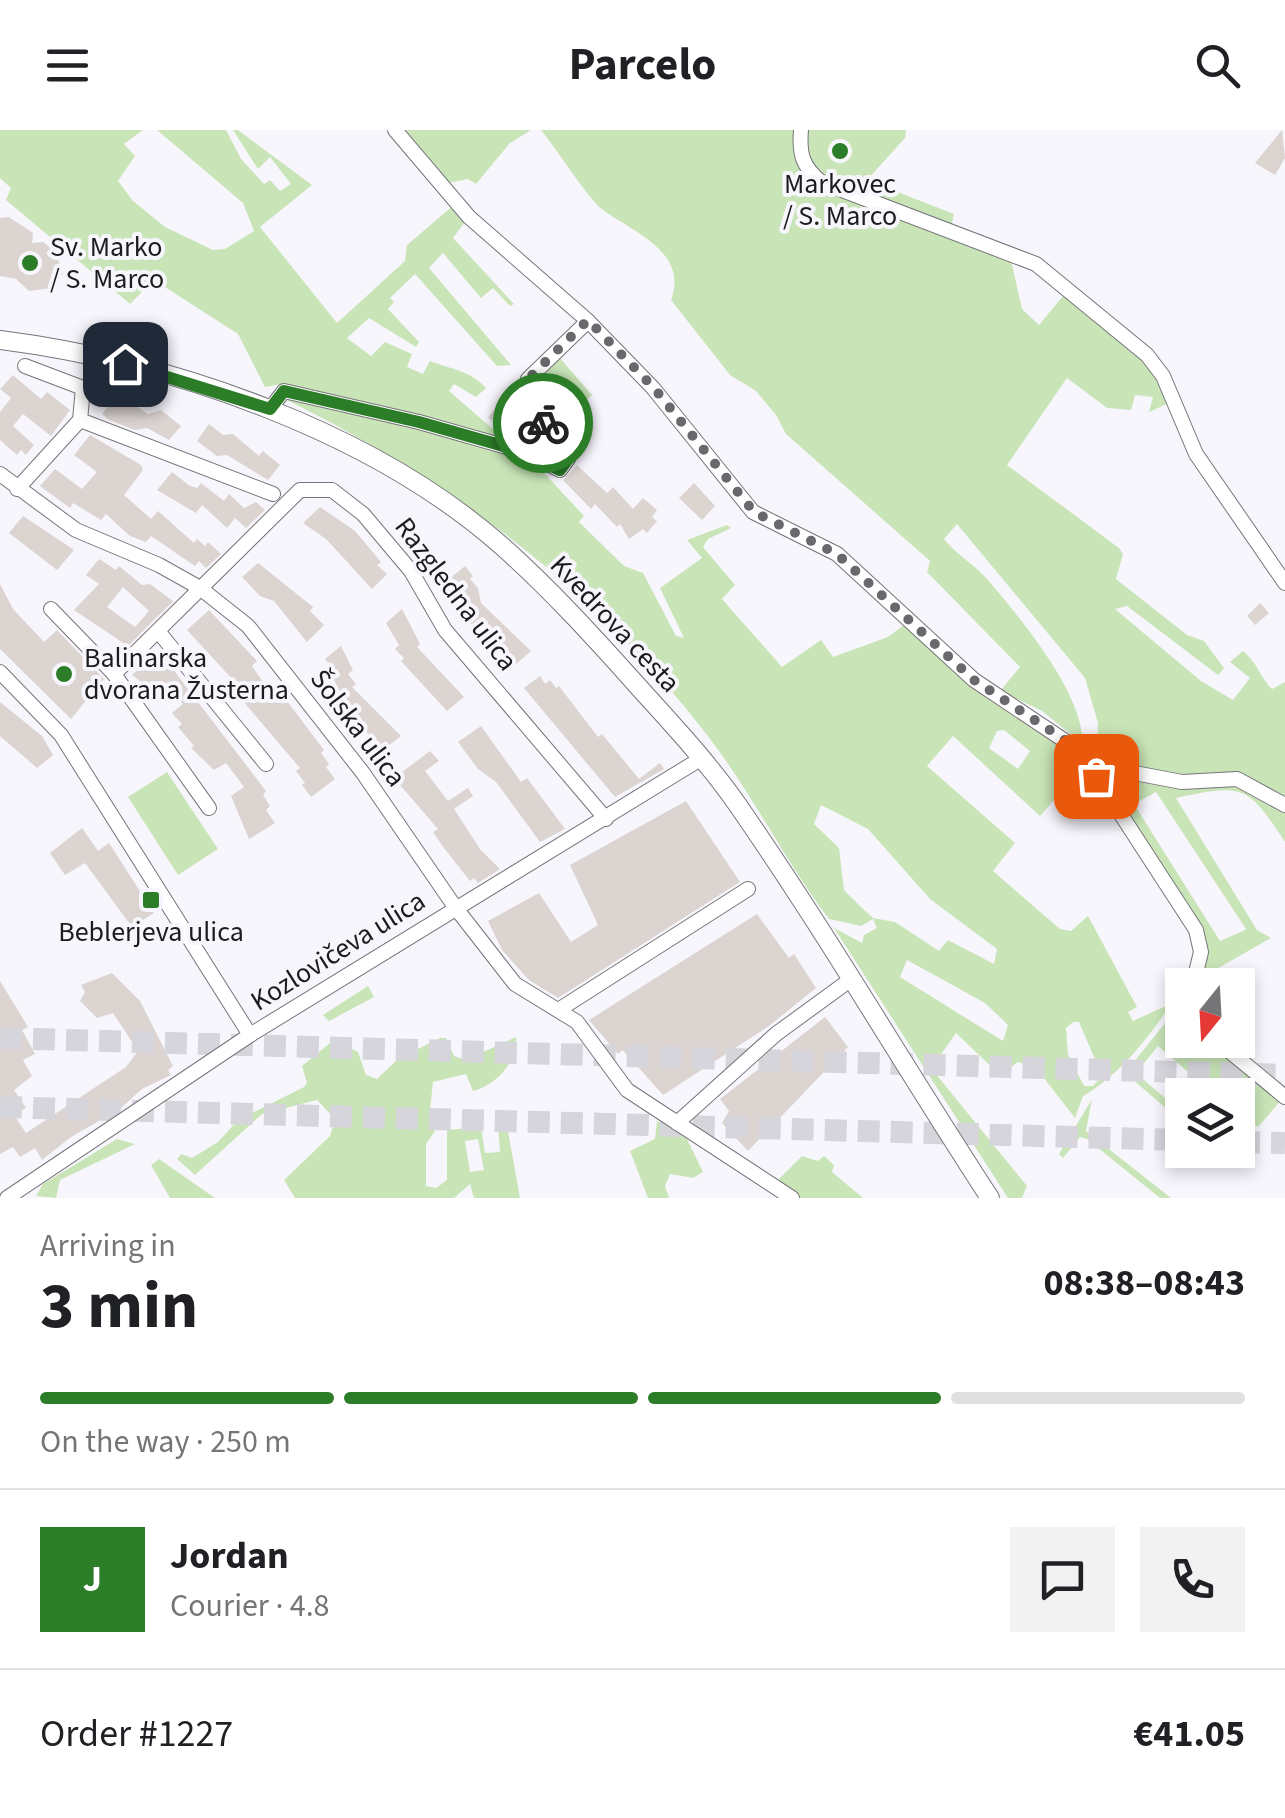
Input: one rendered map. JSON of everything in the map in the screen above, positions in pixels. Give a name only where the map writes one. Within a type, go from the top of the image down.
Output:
[{"type":"street","points":[[395,130],[498,245],[588,320],[654,388],[754,512],[837,554],[974,680],[1092,758],[1124,771],[1182,782],[1237,779],[1285,805]]},
{"type":"street","points":[[802,130],[799,150],[806,170],[821,182],[1036,264],[1147,355],[1163,376],[1196,454],[1285,583]]},
{"type":"street","points":[[270,409],[284,391],[436,426],[521,451],[560,470],[568,459],[528,396],[528,379],[588,320]]},
{"type":"street","name":"Kvedrova cesta","points":[[0,340],[90,354],[230,393],[270,409],[387,468],[501,545],[607,652],[702,758],[737,804],[990,1198]]},
{"type":"street","points":[[17,488],[80,420],[83,388],[25,366]]},
{"type":"street","points":[[80,420],[273,494]]},
{"type":"street","name":"Šolska ulica","points":[[0,474],[76,530],[159,564],[200,588],[259,640],[363,772],[454,907],[515,984],[577,1022],[627,1090],[792,1198]]},
{"type":"street","name":"Razgledna ulica","points":[[114,674],[300,490],[332,490],[375,528],[411,572],[445,630],[606,818]]},
{"type":"street","points":[[51,609],[114,674],[209,808]]},
{"type":"street","points":[[158,631],[266,764]]},
{"type":"street","points":[[0,672],[61,735],[250,1035]]},
{"type":"street","name":"Kozlovičeva ulica","points":[[7,1198],[250,1035],[702,758]]},
{"type":"street","points":[[1092,758],[1096,776],[1196,930],[1202,952],[1198,968]]},
{"type":"street","points":[[560,1009],[748,889]]},
{"type":"street","points":[[676,1123],[776,1034],[850,980]]},
{"type":"street","points":[[1238,1058],[1285,1096]]},
{"type":"green space","points":[[0,130],[143,130],[124,144],[135,156],[118,181],[133,201],[165,227],[213,250],[225,249],[254,231],[243,203],[157,130],[226,130],[241,159],[264,184],[270,180],[280,191],[291,184],[270,157],[258,169],[233,130],[238,130],[312,185],[260,227],[337,323],[405,261],[407,245],[455,204],[467,219],[453,238],[514,304],[510,306],[493,288],[481,298],[443,253],[429,268],[511,365],[497,366],[415,274],[390,298],[394,302],[388,309],[419,342],[416,347],[369,318],[347,338],[371,356],[385,342],[412,354],[407,367],[423,374],[430,361],[474,378],[486,388],[476,397],[454,384],[449,391],[502,437],[499,440],[277,385],[265,387],[238,334],[154,280],[130,304],[6,200],[11,188],[0,178]]},
{"type":"green space","points":[[402,130],[531,130],[510,143],[476,184],[468,179],[448,183]]},
{"type":"green space","points":[[541,130],[797,130],[802,170],[1010,256],[1022,309],[1039,325],[1063,296],[1126,341],[1151,370],[1169,403],[1149,412],[1153,397],[1135,395],[1131,410],[1107,408],[1067,378],[1007,465],[1119,548],[1123,554],[1116,579],[1187,635],[1204,641],[1224,668],[1218,675],[1127,606],[1115,609],[1201,681],[1233,700],[1250,678],[1230,662],[1243,651],[1272,689],[1285,682],[1285,800],[1256,783],[1143,772],[1097,755],[1098,723],[1085,678],[957,524],[944,539],[988,580],[1045,653],[1078,715],[1082,734],[1079,741],[1042,711],[1000,691],[1020,667],[927,572],[930,561],[786,434],[756,391],[730,375],[671,300],[674,283],[665,256],[597,204]]},
{"type":"green space","points":[[808,130],[906,130],[905,138],[867,180],[954,214],[951,228],[825,178],[808,157]]},
{"type":"green space","points":[[559,357],[592,395],[584,402],[558,376],[543,371]]},
{"type":"green space","points":[[290,397],[371,414],[533,461],[584,516],[579,522],[624,566],[643,573],[676,636],[684,638],[660,588],[702,558],[687,540],[727,525],[731,528],[708,539],[703,547],[735,585],[722,599],[782,667],[821,640],[833,657],[888,637],[909,621],[976,691],[1010,702],[1086,762],[1087,773],[1075,776],[1040,816],[953,736],[927,766],[1015,843],[993,871],[1060,929],[1071,931],[1088,916],[1137,1007],[1128,1012],[1133,1021],[1165,1006],[1165,1012],[1121,1067],[1083,1096],[1075,1118],[1036,1068],[1018,1062],[1000,1075],[956,1033],[933,1066],[935,1073],[1027,1186],[1022,1198],[1008,1198],[834,928],[862,943],[864,935],[877,928],[873,919],[861,926],[829,919],[707,735],[617,632],[568,586],[463,503],[348,432],[287,400]],"holes":[[[1004,730],[1030,751],[1018,769],[989,748],[997,731]],[[821,805],[868,829],[930,899],[997,949],[994,964],[948,940],[939,951],[895,922],[873,918],[844,890],[839,848],[814,824]],[[907,960],[985,1003],[1008,1025],[1003,1041],[900,977]],[[1079,1022],[1102,1076],[1093,1086],[1084,1086],[1068,1055],[1066,1028]]]},
{"type":"green space","points":[[1102,768],[1234,782],[1285,811],[1285,842],[1261,809],[1241,793],[1216,791],[1176,798],[1257,930],[1271,938],[1218,968],[1204,968],[1205,955]],"holes":[[[1156,792],[1246,929],[1220,941],[1134,804]]]},
{"type":"green space","points":[[167,772],[218,849],[178,875],[128,797]]},
{"type":"green space","points":[[368,986],[374,997],[329,1021],[323,1015]]},
{"type":"green space","points":[[1165,1023],[1165,1052],[1158,1046],[1136,1073],[1165,1098],[1165,1107],[1125,1073]]},
{"type":"green space","points":[[516,1037],[509,1063],[490,1084],[473,1091],[466,1074],[433,1082],[430,1111],[439,1125],[426,1144],[426,1186],[436,1188],[447,1180],[447,1130],[481,1127],[485,1153],[500,1152],[498,1123],[506,1120],[520,1198],[474,1198],[470,1184],[454,1198],[295,1198],[284,1180],[330,1136],[335,1119],[317,1100],[262,1114],[195,1175],[177,1159],[181,1154],[192,1158],[218,1142],[238,1120],[304,1087],[307,1083],[302,1066],[330,1043],[336,1041],[358,1052],[366,1075],[377,1079],[398,1059],[440,1038],[446,1038],[454,1056],[466,1060]],"holes":[[[478,1139],[484,1170],[470,1172],[465,1141]]]},
{"type":"green space","points":[[1172,1058],[1227,1058],[1253,1078],[1195,1078]]},
{"type":"green space","points":[[1255,1079],[1282,1099],[1258,1127],[1255,1125]]},
{"type":"green space","points":[[1092,1099],[1086,1131],[1171,1198],[1160,1198],[1087,1139],[1080,1137],[1063,1158],[1059,1154]]},
{"type":"green space","points":[[657,1121],[687,1139],[703,1172],[693,1178],[670,1174],[665,1186],[669,1198],[648,1198],[630,1151],[655,1139]]},
{"type":"green space","points":[[117,1139],[135,1144],[60,1180],[56,1198],[36,1196],[43,1184]]},
{"type":"green space","points":[[802,1156],[818,1161],[824,1156],[834,1165],[832,1172],[863,1198],[796,1198],[775,1183]]},
{"type":"green space","points":[[159,1159],[215,1198],[170,1198],[151,1165]]},
{"type":"building","points":[[1282,130],[1285,158],[1275,175],[1255,163]]},
{"type":"building","name":"Sv. Marko / S. Marco","points":[[9,217],[33,233],[32,243],[43,242],[56,253],[63,274],[51,288],[29,291],[16,279],[0,276],[0,218]]},
{"type":"building","points":[[13,375],[41,399],[47,392],[70,410],[51,436],[23,414],[13,426],[34,445],[26,455],[21,450],[17,455],[0,440],[0,412],[11,398],[0,389]]},
{"type":"building","points":[[118,394],[148,414],[161,410],[181,426],[169,440],[147,428],[135,430],[109,420],[102,414]]},
{"type":"building","points":[[506,394],[520,405],[552,454],[488,418]]},
{"type":"building","points":[[209,424],[223,435],[233,434],[259,456],[263,451],[280,465],[268,480],[227,455],[217,456],[197,441]]},
{"type":"building","points":[[90,435],[141,465],[143,470],[124,495],[151,519],[158,511],[194,543],[197,539],[205,546],[208,542],[221,554],[206,568],[199,561],[195,566],[151,536],[146,542],[130,536],[106,514],[101,520],[73,503],[70,508],[40,486],[55,469],[82,489],[97,472],[74,455]]},
{"type":"building","points":[[577,465],[607,493],[613,487],[633,509],[643,498],[657,510],[652,517],[657,521],[647,533],[643,529],[629,539],[620,524],[617,527],[595,504],[591,509],[563,480]]},
{"type":"building","points":[[172,472],[190,486],[197,488],[201,483],[224,501],[229,494],[244,508],[256,502],[265,510],[246,528],[235,518],[227,528],[202,505],[196,513],[157,490]]},
{"type":"building","points":[[694,483],[715,506],[702,520],[679,498]]},
{"type":"building","points":[[320,507],[355,531],[381,562],[377,565],[387,574],[372,589],[326,539],[303,523]]},
{"type":"building","points":[[23,516],[74,550],[57,570],[9,533]]},
{"type":"building","points":[[99,559],[116,570],[119,566],[142,585],[150,584],[173,601],[128,646],[74,610],[99,584],[86,575]],"holes":[[[123,587],[149,611],[135,627],[107,607]]]},
{"type":"building","points":[[258,563],[313,607],[310,611],[324,625],[307,642],[274,601],[260,596],[242,577]]},
{"type":"building","points":[[465,566],[473,576],[470,579],[478,588],[481,603],[531,651],[515,665],[464,617],[468,613],[450,578]]},
{"type":"building","name":"Balinarska dvorana Žusterna","points":[[0,584],[13,609],[44,642],[57,630],[104,679],[71,719],[0,649]]},
{"type":"building","points":[[1260,603],[1269,613],[1255,625],[1247,616]]},
{"type":"building","points":[[402,609],[420,644],[417,647],[464,697],[447,711],[401,661],[404,658],[395,649],[399,645],[386,623]]},
{"type":"building","points":[[209,610],[257,661],[252,666],[267,688],[283,704],[287,701],[324,750],[321,753],[329,764],[326,767],[335,779],[311,797],[296,771],[300,768],[230,686],[235,682],[187,630]]},
{"type":"building","points":[[341,646],[353,670],[348,674],[356,684],[352,687],[401,736],[384,749],[334,701],[340,697],[331,687],[336,683],[328,673],[333,669],[325,659]]},
{"type":"building","points":[[159,651],[266,791],[263,795],[270,806],[266,810],[275,823],[249,839],[231,796],[244,787],[226,763],[214,770],[191,748],[194,746],[172,713],[183,704],[167,688],[158,695],[132,675]]},
{"type":"building","points":[[540,676],[545,684],[550,680],[556,688],[559,686],[598,737],[602,734],[639,779],[660,763],[664,769],[615,797],[524,688]]},
{"type":"building","points":[[0,702],[42,736],[53,755],[37,768],[0,736]]},
{"type":"building","points":[[481,726],[521,782],[527,778],[565,829],[540,842],[496,782],[478,769],[458,742]]},
{"type":"building","points":[[430,751],[439,761],[425,771],[448,801],[468,788],[473,796],[454,809],[480,849],[500,869],[478,883],[474,878],[470,881],[433,832],[438,829],[394,778]]},
{"type":"building","points":[[686,801],[740,882],[558,998],[529,980],[502,950],[488,921],[539,893],[571,942],[598,925],[570,865]]},
{"type":"building","points":[[82,828],[98,851],[109,843],[154,913],[132,927],[85,863],[65,875],[50,853]]},
{"type":"building","points":[[757,914],[789,958],[794,954],[816,988],[769,1026],[663,1095],[623,1050],[618,1054],[589,1020]]},
{"type":"building","points":[[112,973],[140,1001],[173,1066],[168,1070],[171,1075],[142,1089],[120,1109],[71,1137],[42,1160],[35,1148],[20,1157],[13,1147],[0,1154],[0,981],[28,1027],[22,1030],[35,1054],[23,1060],[32,1076],[14,1090],[26,1108],[14,1115],[26,1133],[126,1067],[138,1051],[113,1013],[97,1018],[80,1001],[85,992],[81,985]]},
{"type":"building","points":[[825,1017],[848,1047],[748,1151],[722,1123],[729,1111],[720,1099]]},
{"type":"tunnel","points":[[0,1038],[1285,1075]]},
{"type":"tunnel","points":[[0,1107],[1165,1140]]},
{"type":"tunnel","points":[[1255,1142],[1285,1143]]},
{"type":"way so far","points":[[543,423],[528,396],[528,379],[588,320],[654,388],[754,512],[837,554],[916,622],[974,680],[1092,758],[1096,776]]},
{"type":"place","name":"Markovec / S. Marco","points":[[840,151]]},
{"type":"place","name":"Sv. Marko / S. Marco","points":[[30,263]]},
{"type":"place","name":"Balinarska dvorana Žusterna","points":[[64,674]]},
{"type":"place","name":"Beblerjeva ulica","points":[[151,900]]},
{"type":"route","points":[[125,364],[230,393],[270,409],[284,391],[419,422],[521,451],[546,467],[560,470],[568,459],[543,423]]}]
